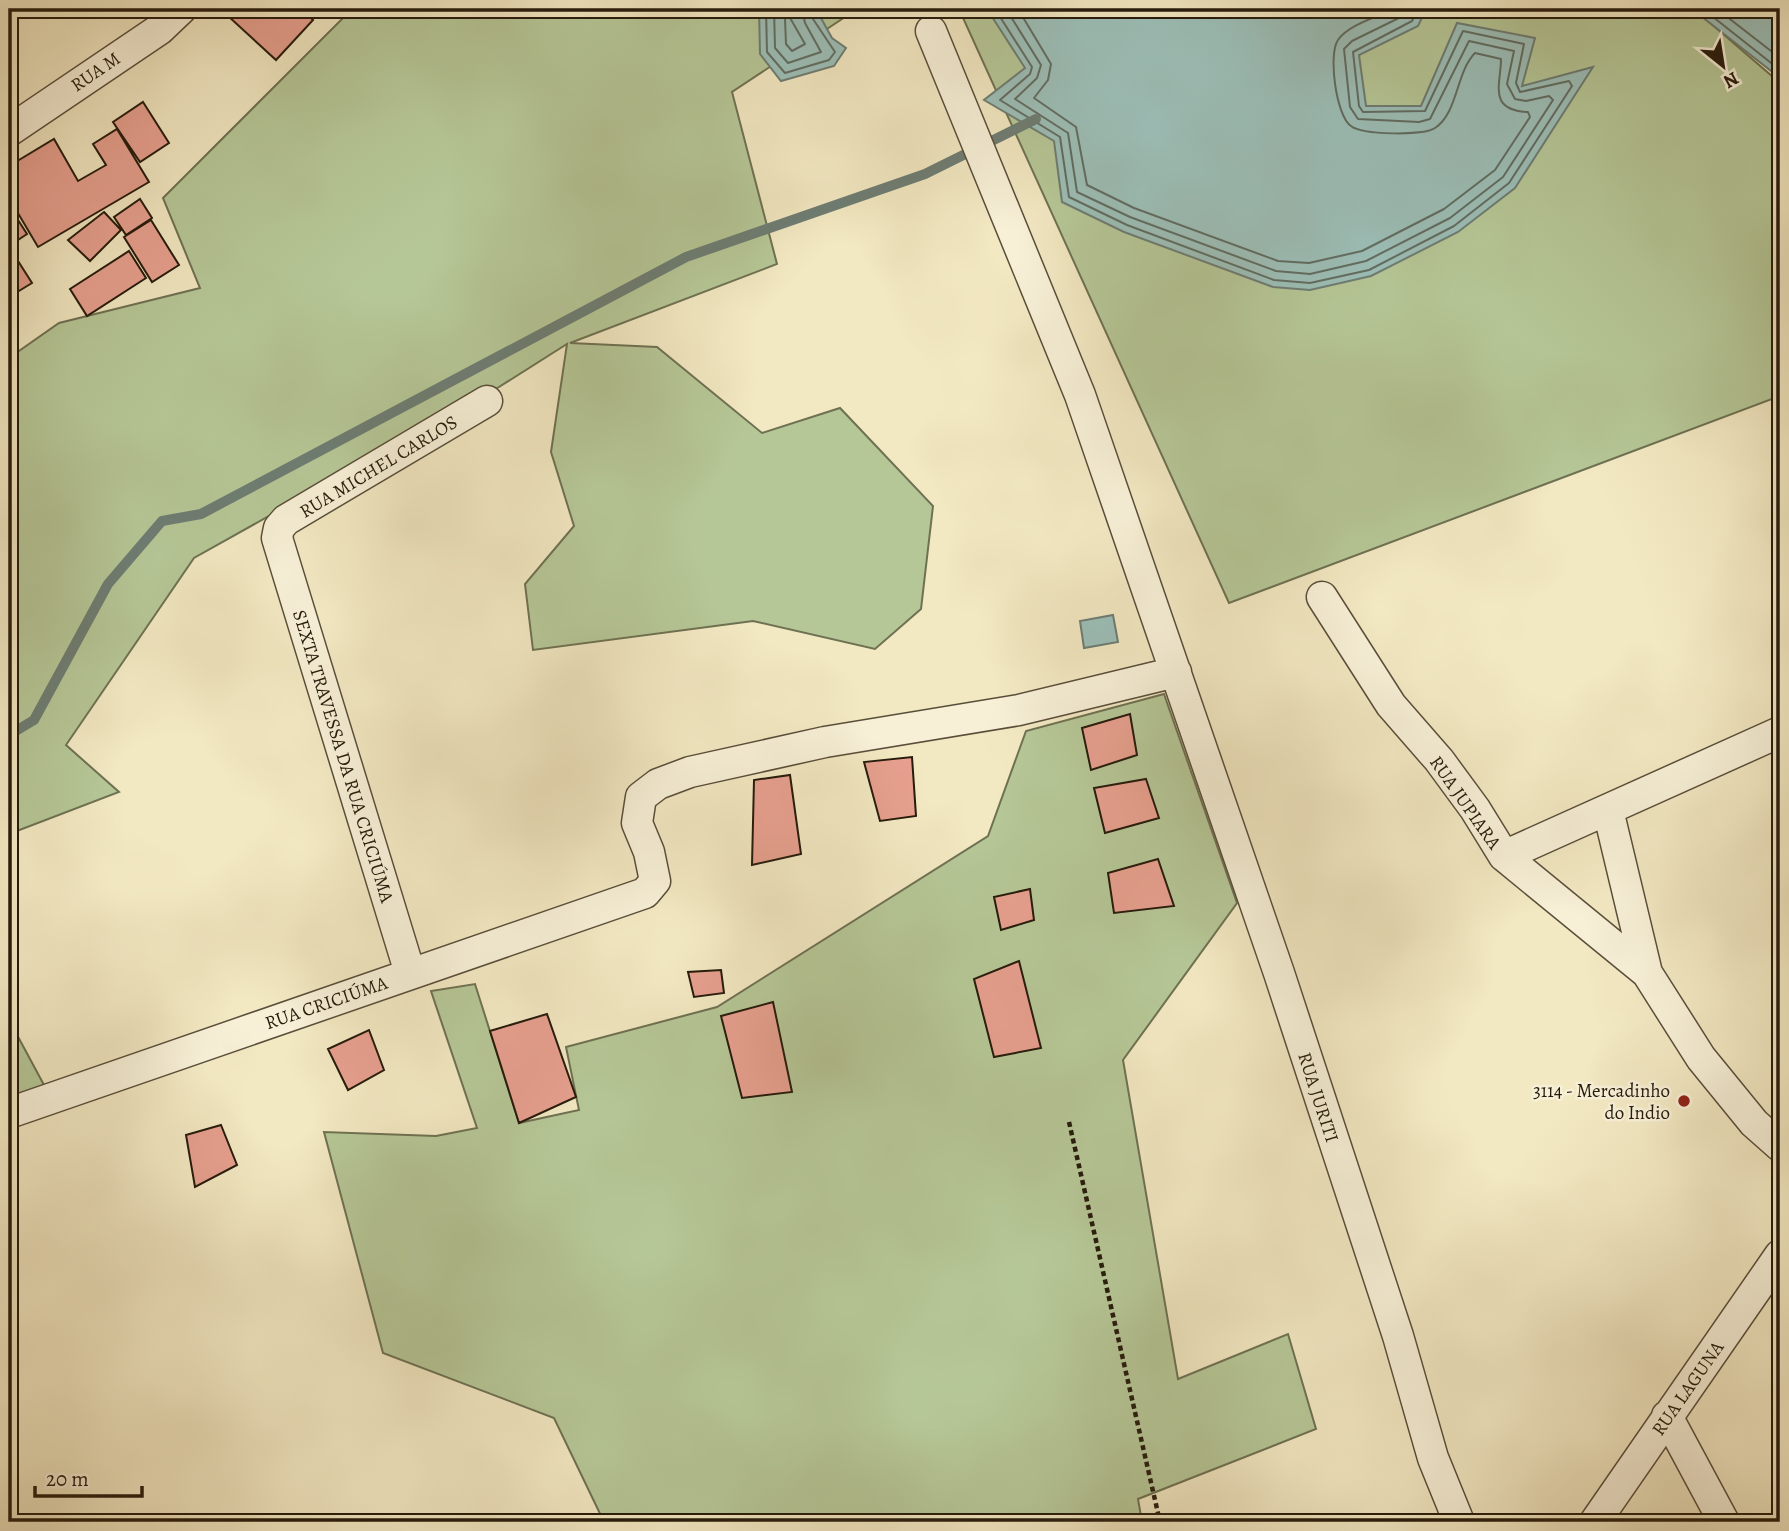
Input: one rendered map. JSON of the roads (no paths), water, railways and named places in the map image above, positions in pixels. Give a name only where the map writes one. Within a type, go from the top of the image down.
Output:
[{"type":"street","name":"RUA M","points":[[9,131],[160,29],[181,9]]},
{"type":"street","name":"RUA JURITI","points":[[931,31],[960,108],[1080,395],[1125,533],[1177,672],[1398,1336],[1433,1458],[1459,1522]]},
{"type":"street","name":"RUA MICHEL CARLOS","points":[[277,538],[279,528],[286,520],[487,401]]},
{"type":"street","name":"SEXTA TRAVESSA DA RUA CRICIÚMA","points":[[277,538],[410,973]]},
{"type":"street","name":"RUA JUPIARA","points":[[1322,597],[1391,705],[1439,760],[1475,809],[1504,856],[1647,972]]},
{"type":"street","name":"RUA CRICIÚMA","points":[[9,1113],[645,894],[655,881],[649,852],[637,823],[641,797],[658,783],[690,772],[825,742],[1019,710],[1177,672]]},
{"type":"street","points":[[1504,856],[1780,732]]},
{"type":"street","name":"RUA JUPIARA","points":[[1608,810],[1647,972],[1700,1058],[1754,1123],[1780,1146]]},
{"type":"street","name":"RUA LAGUNA","points":[[1595,1522],[1780,1255]]},
{"type":"street","points":[[1667,1416],[1724,1522]]},
{"type":"water","points":[[759,9],[816,9],[832,38],[846,48],[834,66],[781,81],[760,54]]},
{"type":"water","points":[[987,9],[1426,9],[1418,26],[1359,55],[1366,106],[1421,106],[1457,23],[1535,38],[1522,86],[1593,67],[1515,188],[1458,232],[1371,276],[1310,290],[1273,287],[1124,232],[1062,202],[1054,141],[984,100],[1025,68]]},
{"type":"water","points":[[1692,9],[1780,9],[1780,78]]},
{"type":"water","points":[[1113,615],[1118,642],[1084,648],[1080,621]]},
{"type":"waterway","points":[[9,735],[34,720],[108,584],[162,521],[201,514],[686,257],[925,174],[1036,119]]},
{"type":"place","name":"3114 - Mercadinho do Indio","points":[[1684,1101]]}]
